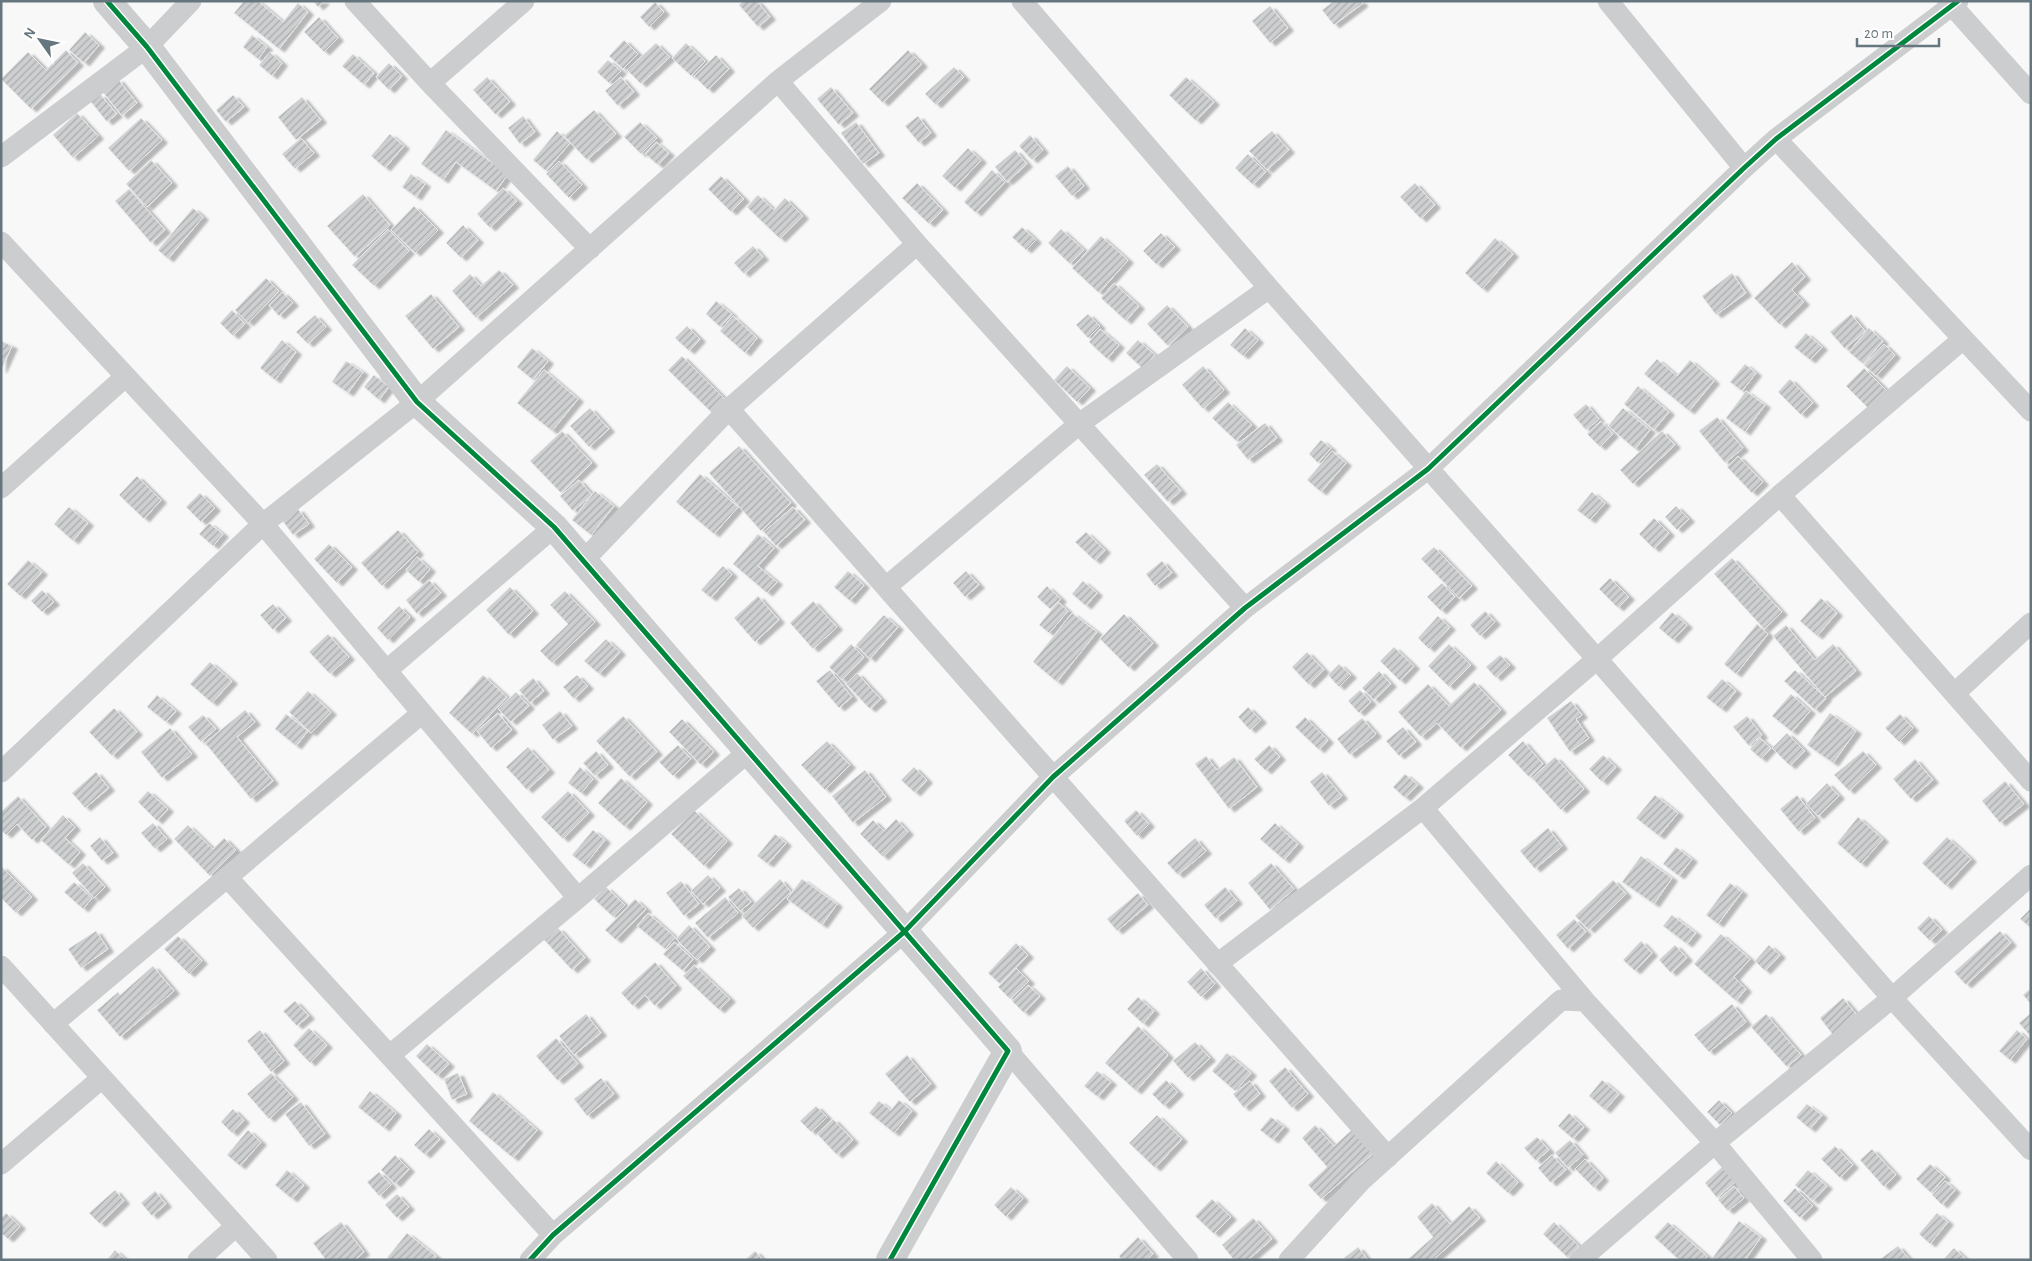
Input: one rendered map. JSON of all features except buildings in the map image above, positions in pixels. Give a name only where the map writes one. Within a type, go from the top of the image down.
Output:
[{"type":"street","points":[[107,1],[147,48],[417,402],[554,527],[1188,1260]]},
{"type":"street","points":[[1,157],[147,48],[191,1]]},
{"type":"street","points":[[355,1],[430,83],[590,249]]},
{"type":"street","points":[[430,83],[524,1]]},
{"type":"street","points":[[1,772],[263,524],[417,402],[778,81],[881,1]]},
{"type":"street","points":[[1022,1],[1269,288],[1892,998],[2031,1150]]},
{"type":"street","points":[[1608,1],[1744,168]]},
{"type":"street","points":[[530,1260],[553,1235],[904,932],[1053,778],[1245,608],[1428,469],[1776,139],[1953,3],[2031,94]]},
{"type":"street","points":[[778,81],[917,244],[1245,608]]},
{"type":"street","points":[[1776,139],[2031,411]]},
{"type":"street","points":[[1,242],[263,524],[578,898]]},
{"type":"street","points":[[583,561],[728,409],[917,244]]},
{"type":"street","points":[[886,587],[1079,424],[1269,288]]},
{"type":"street","points":[[1217,964],[1424,808],[1596,659],[1780,495],[1963,339]]},
{"type":"street","points":[[1,488],[125,377]]},
{"type":"street","points":[[728,409],[1388,1157]]},
{"type":"street","points":[[1780,495],[2031,781]]},
{"type":"street","points":[[386,670],[554,527]]},
{"type":"street","points":[[1955,693],[2031,623]]},
{"type":"street","points":[[53,1024],[422,713]]},
{"type":"street","points":[[390,1055],[578,898],[748,752]]},
{"type":"street","points":[[1424,808],[1586,1001],[1715,1143],[1812,1260]]},
{"type":"street","points":[[1580,1260],[1715,1143],[1892,998],[2031,874]]},
{"type":"street","points":[[227,877],[553,1235]]},
{"type":"street","points":[[1,966],[266,1260]]},
{"type":"street","points":[[1289,1260],[1361,1181],[1561,1000],[1586,1001]]},
{"type":"street","points":[[890,1260],[1008,1051]]},
{"type":"street","points":[[1,1164],[102,1078]]},
{"type":"street","points":[[198,1260],[236,1226]]},
{"type":"cycle path","points":[[107,1],[147,47],[417,402],[554,527],[1008,1051],[890,1260]]},
{"type":"cycle path","points":[[530,1260],[553,1235],[904,932],[1053,777],[1245,608],[1428,469],[1776,139],[1958,1]]}]
